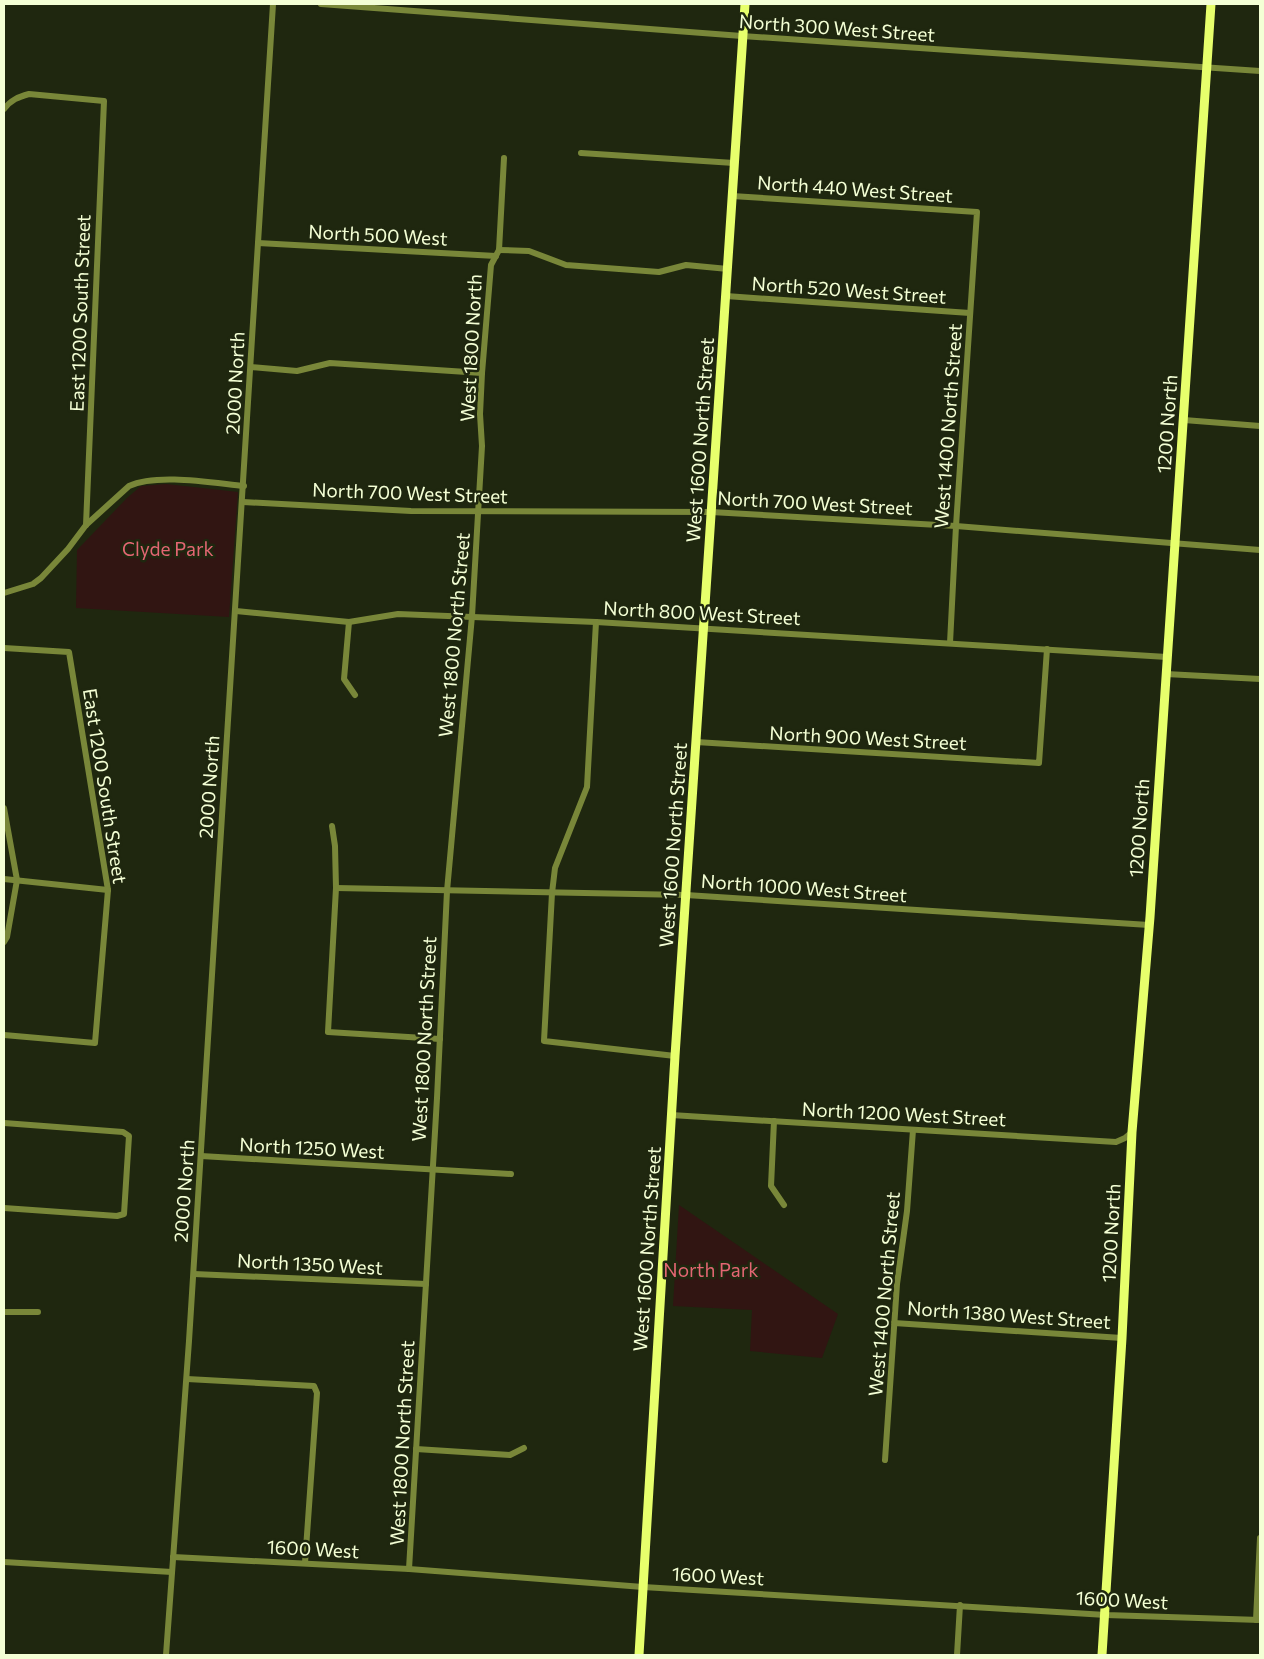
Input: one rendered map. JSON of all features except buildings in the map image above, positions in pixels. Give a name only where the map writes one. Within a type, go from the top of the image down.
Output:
[{"type":"street","name":"2000 North","points":[[166,1655],[194,1274],[273,4]]},
{"type":"street","name":"North 300 West Street","points":[[321,4],[742,36],[1260,71]]},
{"type":"street","name":"West 1600 North Street","points":[[639,1655],[675,1056],[745,4]]},
{"type":"street","name":"1200 North","points":[[1102,1655],[1122,1338],[1132,1132],[1149,925],[1176,544],[1211,4]]},
{"type":"street","name":"East 1200 South Street","points":[[4,109],[18,97],[29,94],[104,101],[86,525]]},
{"type":"street","points":[[581,154],[734,163]]},
{"type":"street","name":"West 1800 North","points":[[478,511],[482,446],[480,414],[482,373],[490,265],[499,250],[504,158]]},
{"type":"street","name":"North 440 West Street","points":[[732,196],[976,212]]},
{"type":"street","name":"West 1400 North Street","points":[[950,643],[976,212]]},
{"type":"street","name":"North 500 West","points":[[258,243],[496,256]]},
{"type":"street","points":[[499,250],[529,250],[566,265],[659,272],[686,266],[728,269]]},
{"type":"street","name":"North 520 West Street","points":[[726,296],[970,313]]},
{"type":"street","points":[[251,366],[297,371],[330,363],[482,373]]},
{"type":"street","points":[[1184,420],[1260,426]]},
{"type":"street","points":[[4,593],[33,584],[41,578],[74,542],[86,525],[129,486],[146,480],[161,479],[244,486]]},
{"type":"street","name":"North 700 West Street","points":[[243,502],[411,511],[711,512],[956,526],[1260,550]]},
{"type":"street","name":"West 1800 North Street","points":[[410,1569],[447,891],[472,616],[478,511]]},
{"type":"street","name":"North 800 West Street","points":[[236,611],[349,622],[398,614],[472,616],[1167,656]]},
{"type":"street","points":[[349,622],[344,679],[355,694]]},
{"type":"street","points":[[596,622],[587,787],[555,868],[544,1041],[675,1056]]},
{"type":"street","name":"East 1200 South Street","points":[[4,648],[69,652],[108,890],[95,1043],[4,1035]]},
{"type":"street","name":"North 900 West Street","points":[[696,742],[1039,762],[1047,649]]},
{"type":"street","points":[[1166,674],[1260,679]]},
{"type":"street","points":[[4,808],[16,880],[7,937],[4,942]]},
{"type":"street","points":[[332,826],[335,846],[336,888],[328,1032],[440,1039]]},
{"type":"street","points":[[4,879],[108,890]]},
{"type":"street","name":"North 1000 West Street","points":[[336,888],[686,896],[1149,925]]},
{"type":"street","name":"North 1200 West Street","points":[[672,1115],[1116,1142],[1126,1138],[1132,1132]]},
{"type":"street","points":[[774,1121],[771,1186],[784,1205]]},
{"type":"street","points":[[4,1123],[123,1132],[129,1136],[124,1214],[118,1216],[4,1208]]},
{"type":"street","name":"West 1400 North Street","points":[[885,1460],[897,1284],[907,1212],[913,1130]]},
{"type":"street","name":"North 1250 West","points":[[201,1156],[511,1174]]},
{"type":"street","name":"North 1350 West","points":[[194,1274],[426,1284]]},
{"type":"street","points":[[4,1312],[38,1312]]},
{"type":"street","name":"North 1380 West Street","points":[[894,1323],[1122,1338]]},
{"type":"street","points":[[187,1379],[314,1386],[318,1393],[305,1563]]},
{"type":"street","points":[[416,1449],[510,1455],[524,1448]]},
{"type":"street","points":[[1258,1620],[1260,1538]]},
{"type":"street","name":"1600 West","points":[[173,1557],[410,1569],[643,1587],[1106,1614],[1258,1620]]},
{"type":"street","points":[[4,1562],[172,1572]]},
{"type":"street","points":[[957,1655],[960,1605]]},
{"type":"green space","name":"Clyde Park","points":[[166,484],[238,492],[229,617],[76,608],[77,550],[141,486]]},
{"type":"green space","name":"North Park","points":[[679,1205],[838,1314],[822,1358],[750,1351],[752,1310],[673,1306]]}]
